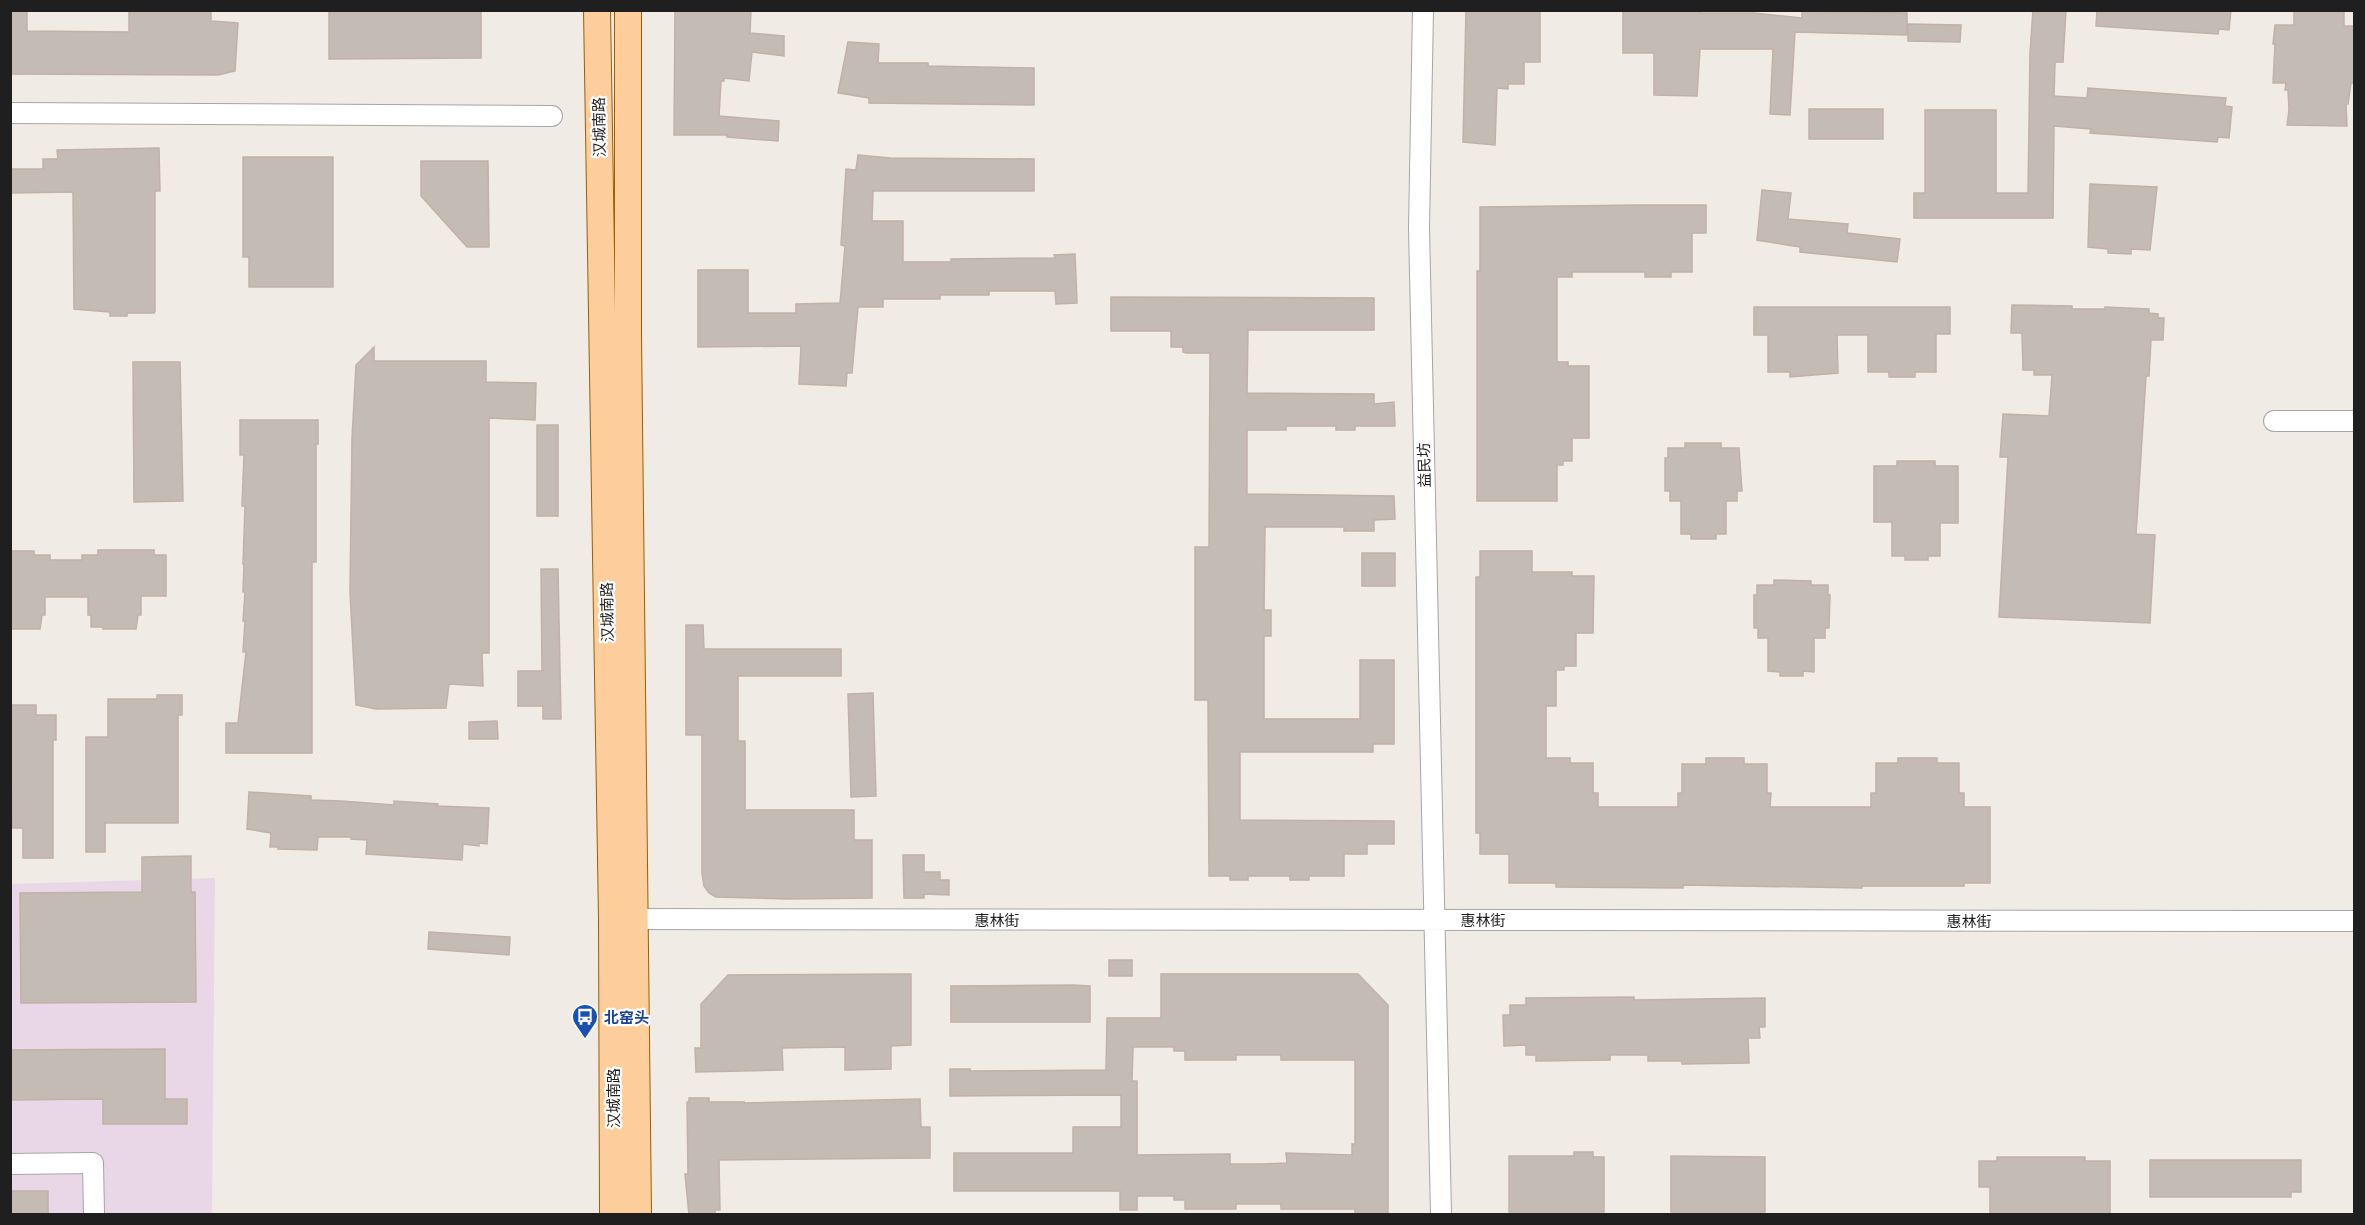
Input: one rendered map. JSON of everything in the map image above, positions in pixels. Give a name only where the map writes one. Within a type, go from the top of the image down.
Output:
[{"type":"main road","name":"汉城南路","points":[[597,10],[624,919],[638,1215]]},
{"type":"main road","name":"汉城南路","points":[[613,1215],[624,919],[628,10]]},
{"type":"street","name":"益民坊","points":[[1423,10],[1419,228],[1441,1215]]},
{"type":"street","points":[[10,113],[552,116]]},
{"type":"street","points":[[2274,421],[2355,421]]},
{"type":"street","name":"惠林街","points":[[624,919],[2355,921]]},
{"type":"street","points":[[10,1164],[93,1163],[94,1215]]},
{"type":"shaded area","points":[[215,878],[212,1214],[11,1214],[10,884]]},
{"type":"building","points":[[10,10],[27,10],[27,31],[129,32],[129,10],[211,10],[211,21],[238,23],[235,71],[218,75],[10,74]]},
{"type":"building","points":[[329,10],[481,10],[481,58],[329,59]]},
{"type":"building","points":[[675,10],[751,10],[750,33],[784,36],[784,56],[752,52],[749,81],[724,78],[724,81],[721,81],[719,116],[779,121],[778,141],[727,137],[727,135],[674,135]]},
{"type":"building","points":[[1466,10],[1540,10],[1540,62],[1524,62],[1524,84],[1508,84],[1508,89],[1497,88],[1495,145],[1463,142]]},
{"type":"building","points":[[1623,10],[1700,10],[1700,13],[1753,13],[1802,18],[1802,11],[1907,13],[1907,35],[1795,32],[1790,115],[1770,114],[1773,49],[1700,49],[1697,96],[1654,95],[1654,53],[1623,53]]},
{"type":"building","points":[[2033,10],[2066,10],[2063,62],[2055,62],[2054,96],[2087,98],[2088,88],[2226,98],[2225,106],[2232,107],[2229,138],[2218,137],[2217,142],[2090,133],[2091,129],[2054,126],[2053,218],[1914,218],[1914,193],[1925,193],[1925,110],[1996,110],[1996,193],[2028,193],[2030,53]]},
{"type":"building","points":[[2097,10],[2231,10],[2229,30],[2219,29],[2218,34],[2096,26]]},
{"type":"building","points":[[2294,10],[2344,10],[2344,26],[2355,26],[2355,83],[2351,83],[2348,104],[2346,104],[2347,126],[2287,125],[2288,90],[2285,90],[2286,83],[2273,83],[2275,44],[2273,44],[2275,25],[2294,25]]},
{"type":"building","points":[[1908,24],[1961,25],[1960,42],[1908,41]]},
{"type":"building","points":[[848,42],[879,44],[878,63],[1034,68],[1034,105],[869,103],[869,98],[838,93]]},
{"type":"building","points":[[1809,109],[1883,109],[1883,139],[1809,139]]},
{"type":"building","points":[[159,148],[160,191],[155,191],[154,313],[127,313],[127,316],[110,316],[110,312],[74,309],[73,192],[10,193],[10,169],[43,169],[43,159],[58,159],[57,150]]},
{"type":"building","points":[[858,155],[890,158],[1034,159],[1034,191],[873,191],[872,221],[903,221],[903,262],[1055,258],[1054,255],[1075,254],[1077,303],[1056,304],[1055,291],[989,291],[989,295],[940,295],[940,299],[883,299],[883,307],[858,307],[852,373],[847,373],[846,386],[799,384],[801,346],[698,347],[698,270],[748,270],[748,313],[796,313],[796,304],[840,303],[845,246],[841,245],[846,169],[856,170]]},
{"type":"building","points":[[243,157],[333,157],[333,287],[249,287],[249,257],[243,257]]},
{"type":"building","points":[[421,161],[488,161],[489,247],[467,247],[421,196]]},
{"type":"building","points":[[2090,184],[2157,187],[2150,250],[2131,249],[2131,254],[2108,253],[2108,249],[2088,247]]},
{"type":"building","points":[[1762,190],[1791,193],[1788,219],[1848,224],[1847,233],[1900,239],[1897,262],[1800,252],[1800,247],[1757,240]]},
{"type":"building","points":[[1706,205],[1706,233],[1692,233],[1692,272],[1671,272],[1671,277],[1645,277],[1645,272],[1572,272],[1572,277],[1557,277],[1557,362],[1568,362],[1568,366],[1589,366],[1589,438],[1572,438],[1572,461],[1563,461],[1563,465],[1557,465],[1557,501],[1477,501],[1477,271],[1480,271],[1480,207]]},
{"type":"building","points":[[1111,297],[1374,298],[1374,330],[1248,330],[1247,393],[1374,394],[1374,404],[1394,402],[1395,426],[1355,426],[1355,430],[1336,430],[1336,426],[1286,426],[1286,430],[1247,430],[1247,494],[1394,496],[1395,519],[1374,520],[1374,531],[1344,531],[1344,527],[1265,527],[1264,610],[1271,610],[1271,636],[1264,636],[1264,719],[1360,719],[1360,660],[1394,660],[1394,744],[1373,744],[1373,752],[1240,752],[1240,820],[1394,821],[1394,844],[1367,844],[1367,854],[1344,854],[1344,876],[1309,876],[1309,880],[1290,880],[1290,876],[1248,876],[1248,880],[1230,880],[1230,876],[1209,876],[1208,700],[1195,700],[1195,547],[1209,547],[1210,353],[1186,353],[1183,352],[1183,347],[1171,347],[1171,331],[1111,331]]},
{"type":"building","points":[[2012,305],[2072,306],[2072,309],[2105,309],[2105,307],[2149,309],[2149,313],[2158,314],[2158,318],[2164,318],[2163,340],[2151,340],[2149,376],[2146,376],[2136,534],[2155,535],[2150,623],[1999,617],[2008,457],[2000,457],[2003,414],[2049,416],[2052,375],[2034,375],[2034,370],[2023,370],[2022,333],[2011,333]]},
{"type":"building","points":[[1754,307],[1950,307],[1950,334],[1936,334],[1936,372],[1915,372],[1915,377],[1889,377],[1889,372],[1868,372],[1868,335],[1837,335],[1838,373],[1790,377],[1790,372],[1768,372],[1768,335],[1754,335]]},
{"type":"building","points":[[374,347],[374,361],[486,361],[486,382],[536,383],[535,420],[489,418],[489,653],[482,653],[483,686],[449,684],[446,708],[376,709],[356,705],[350,592],[352,438],[356,365]]},
{"type":"building","points":[[133,362],[180,362],[183,501],[134,502]]},
{"type":"building","points":[[240,420],[318,420],[316,562],[312,562],[312,753],[226,753],[226,723],[238,723],[246,652],[243,652],[245,621],[243,621],[245,592],[243,592],[243,564],[245,506],[242,506],[244,455],[240,455]]},
{"type":"building","points":[[537,425],[558,425],[558,516],[537,516]]},
{"type":"building","points":[[1685,443],[1721,443],[1721,448],[1739,448],[1742,491],[1737,491],[1737,501],[1726,501],[1726,534],[1716,534],[1716,539],[1691,539],[1691,534],[1681,534],[1681,501],[1670,501],[1670,491],[1665,491],[1665,458],[1668,458],[1668,448],[1685,448]]},
{"type":"building","points":[[1897,461],[1935,461],[1935,466],[1958,466],[1958,523],[1940,523],[1940,556],[1928,556],[1928,560],[1905,560],[1905,556],[1892,556],[1892,522],[1874,522],[1874,466],[1897,466]]},
{"type":"building","points":[[98,550],[154,550],[154,555],[166,555],[166,596],[141,596],[141,615],[138,615],[136,629],[91,627],[88,597],[45,597],[45,615],[42,615],[40,629],[10,629],[10,551],[34,551],[34,555],[50,555],[50,560],[82,560],[82,555],[98,555]]},
{"type":"building","points":[[1480,551],[1532,551],[1532,572],[1572,572],[1572,576],[1594,576],[1593,633],[1576,633],[1576,666],[1564,666],[1564,670],[1556,670],[1556,706],[1546,706],[1546,758],[1570,758],[1570,763],[1593,763],[1593,793],[1598,793],[1598,807],[1678,807],[1678,793],[1682,793],[1682,764],[1706,764],[1706,758],[1744,758],[1744,764],[1767,764],[1767,793],[1771,793],[1770,807],[1871,807],[1871,793],[1876,793],[1876,763],[1898,763],[1898,758],[1937,758],[1937,763],[1959,763],[1959,793],[1964,793],[1964,807],[1990,807],[1990,883],[1964,883],[1964,886],[1862,886],[1862,888],[1683,885],[1683,888],[1556,887],[1556,883],[1509,883],[1509,854],[1480,854],[1480,833],[1476,833],[1476,577],[1480,577]]},
{"type":"building","points":[[1362,553],[1395,553],[1395,586],[1362,586]]},
{"type":"building","points":[[541,569],[558,569],[561,719],[543,719],[543,706],[518,706],[518,671],[542,671]]},
{"type":"building","points":[[1774,580],[1811,581],[1811,585],[1828,585],[1829,628],[1825,628],[1825,638],[1814,638],[1814,672],[1803,671],[1803,676],[1780,676],[1780,672],[1768,671],[1768,638],[1758,638],[1758,628],[1754,628],[1754,595],[1757,595],[1757,585],[1774,585]]},
{"type":"building","points":[[686,625],[703,625],[704,649],[841,649],[841,676],[738,676],[738,741],[745,741],[745,810],[854,810],[854,840],[872,840],[872,898],[716,897],[704,886],[702,873],[702,735],[686,735]]},
{"type":"building","points":[[873,693],[876,796],[851,797],[848,694]]},
{"type":"building","points":[[157,695],[182,695],[182,715],[178,715],[178,823],[105,823],[105,852],[86,852],[86,737],[108,737],[108,699],[157,699]]},
{"type":"building","points":[[10,705],[36,705],[36,715],[56,715],[56,740],[53,740],[53,858],[23,858],[23,828],[12,828]]},
{"type":"building","points":[[497,721],[498,739],[469,739],[469,722]]},
{"type":"building","points":[[249,792],[311,796],[311,800],[394,805],[394,801],[438,804],[437,806],[489,808],[487,844],[479,843],[479,846],[463,844],[462,860],[366,854],[367,840],[351,839],[351,837],[318,837],[317,850],[278,849],[278,847],[270,847],[271,833],[247,829]]},
{"type":"building","points":[[903,855],[924,855],[924,872],[940,872],[940,880],[949,880],[949,895],[924,894],[924,898],[904,898]]},
{"type":"building","points":[[191,856],[191,892],[195,892],[196,1002],[21,1003],[20,893],[142,892],[142,857]]},
{"type":"building","points":[[429,932],[510,937],[509,955],[428,949]]},
{"type":"building","points":[[1109,960],[1132,960],[1132,976],[1109,976]]},
{"type":"building","points":[[911,974],[911,1045],[891,1046],[891,1069],[845,1070],[845,1047],[782,1048],[783,1070],[696,1072],[695,1048],[701,1048],[701,1004],[728,975]]},
{"type":"building","points":[[1161,974],[1358,974],[1388,1005],[1388,1214],[1355,1214],[1355,1209],[1281,1209],[1281,1204],[1236,1204],[1236,1209],[1185,1209],[1185,1200],[1174,1200],[1174,1196],[1137,1196],[1137,1210],[1120,1210],[1120,1191],[954,1191],[954,1153],[1073,1153],[1073,1127],[1121,1127],[1121,1095],[950,1096],[950,1069],[970,1069],[970,1071],[1106,1070],[1107,1018],[1161,1018]],"holes":[[[1133,1047],[1174,1047],[1174,1051],[1185,1051],[1185,1060],[1236,1060],[1236,1055],[1281,1055],[1281,1060],[1355,1060],[1355,1144],[1352,1144],[1352,1155],[1286,1153],[1287,1163],[1262,1164],[1230,1164],[1230,1154],[1137,1155],[1137,1081],[1132,1081]]]},
{"type":"building","points":[[951,986],[1090,986],[1090,1022],[951,1022]]},
{"type":"building","points":[[1634,997],[1634,1000],[1765,998],[1765,1027],[1759,1027],[1760,1038],[1748,1038],[1749,1063],[1682,1064],[1682,1061],[1648,1061],[1648,1055],[1610,1055],[1610,1060],[1536,1061],[1536,1055],[1526,1055],[1526,1045],[1504,1046],[1503,1015],[1510,1015],[1510,1005],[1526,1005],[1526,998]]},
{"type":"building","points":[[165,1049],[165,1099],[187,1099],[187,1124],[103,1124],[103,1099],[10,1100],[10,1050]]},
{"type":"building","points":[[689,1098],[709,1098],[709,1102],[744,1103],[920,1099],[921,1127],[930,1127],[930,1158],[719,1160],[720,1210],[715,1210],[715,1215],[689,1215],[685,1174],[688,1174],[687,1102]]},
{"type":"building","points":[[1574,1152],[1593,1152],[1593,1157],[1604,1157],[1604,1212],[1509,1212],[1509,1156],[1574,1156]]},
{"type":"building","points":[[1671,1156],[1765,1157],[1765,1212],[1671,1212]]},
{"type":"building","points":[[1997,1157],[2085,1157],[2085,1161],[2110,1161],[2110,1215],[1990,1215],[1990,1187],[1979,1187],[1979,1161],[1997,1161]]},
{"type":"building","points":[[2150,1160],[2301,1160],[2301,1192],[2291,1192],[2291,1197],[2150,1197]]},
{"type":"building","points":[[10,1191],[48,1191],[48,1215],[10,1215]]},
{"type":"place","name":"北窑头","points":[[585,1040]]}]
